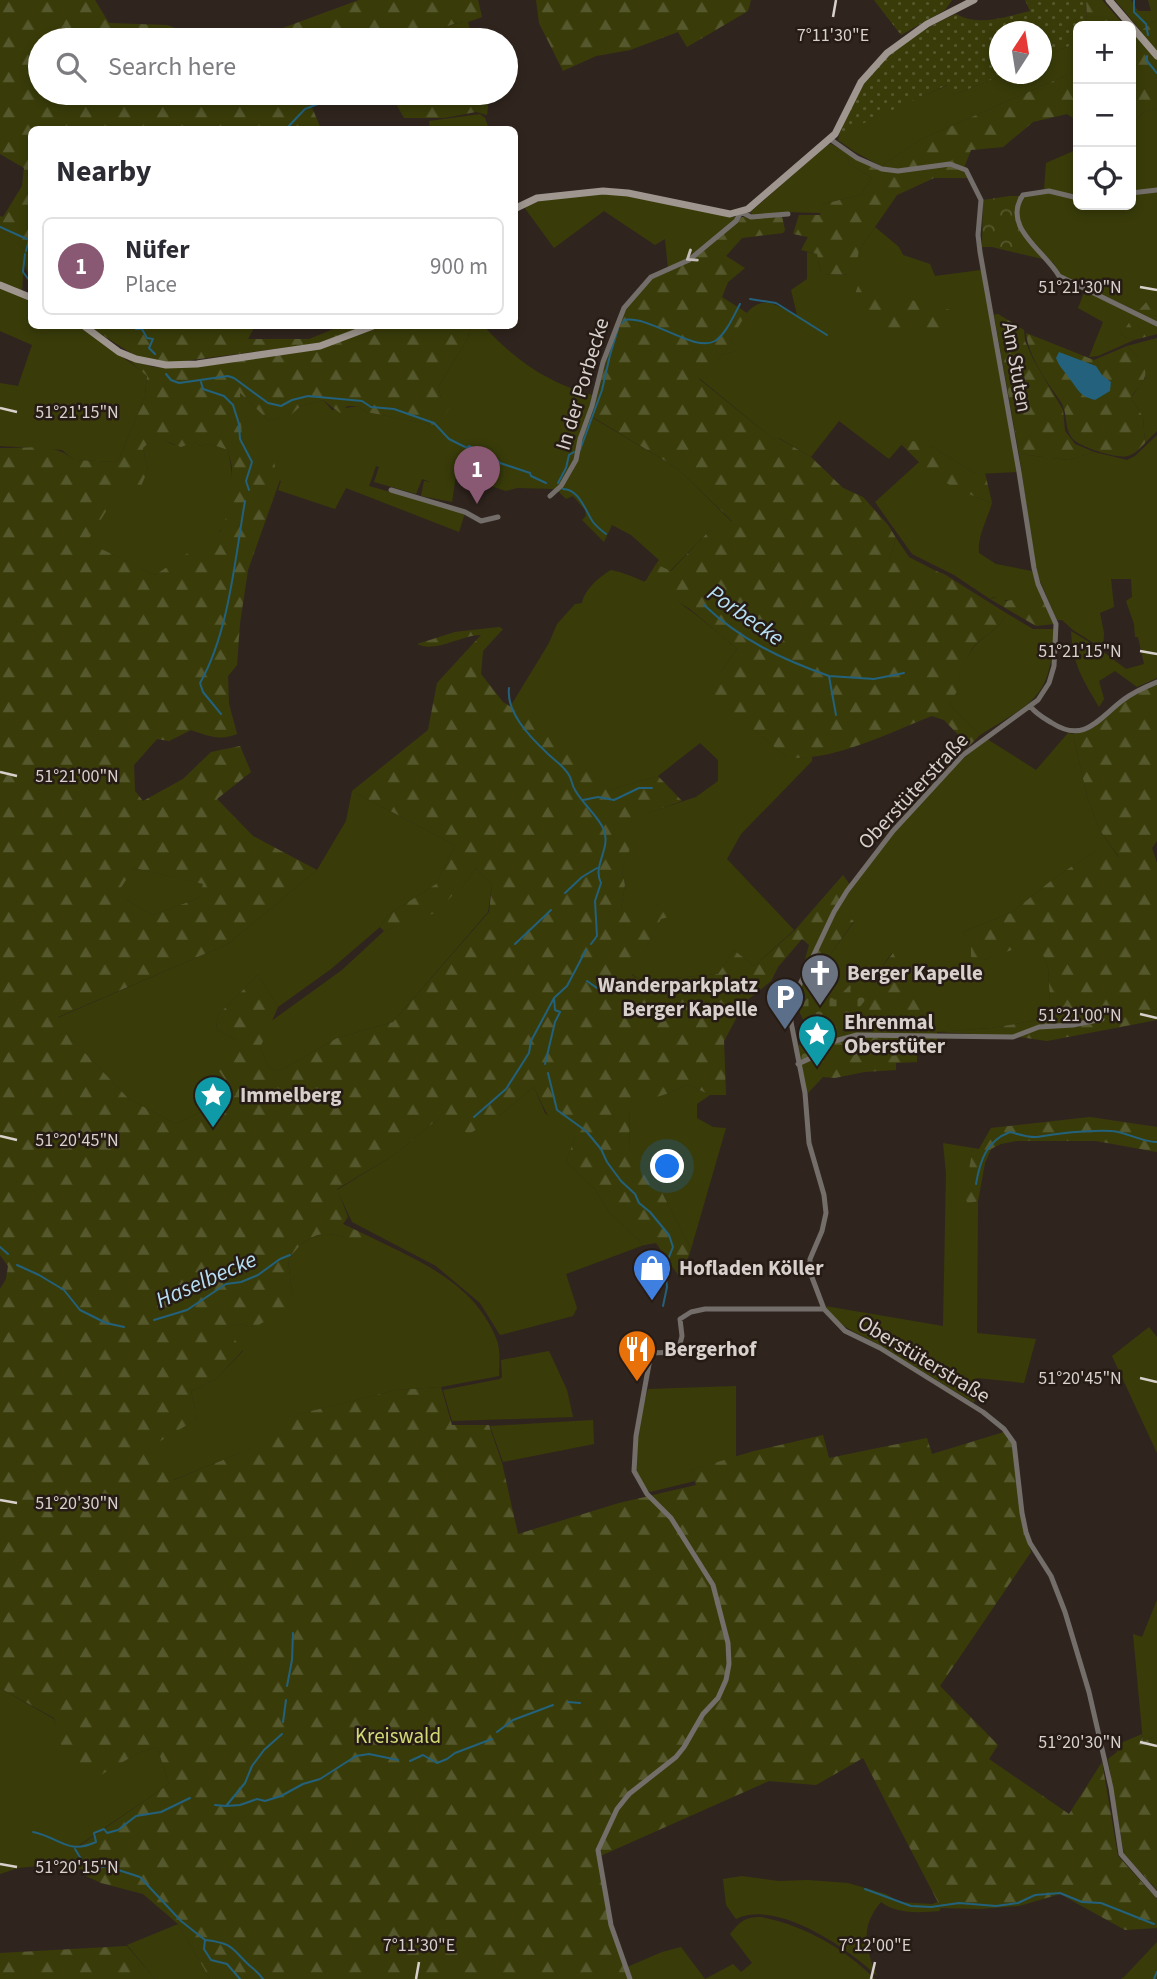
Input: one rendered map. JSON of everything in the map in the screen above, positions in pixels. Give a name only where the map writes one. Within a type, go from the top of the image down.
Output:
[{"type":"street","points":[[741,212],[758,202],[830,139],[861,82],[887,53],[927,24],[974,0]]},
{"type":"street","points":[[1110,0],[1157,56]]},
{"type":"street","name":"Am Stuten","points":[[830,139],[857,158],[882,169],[898,171],[944,164],[958,166],[966,170],[981,200],[978,235],[980,252],[1034,568],[1038,584],[1056,624],[1054,666],[1049,683],[1031,706]]},
{"type":"street","points":[[1136,192],[1157,190]]},
{"type":"street","points":[[518,207],[537,198],[603,191],[628,193],[722,212],[741,212],[751,216],[788,214]]},
{"type":"street","points":[[1073,197],[1049,191],[1023,195],[1017,204],[1017,223],[1022,232],[1052,264],[1059,276],[1157,324]]},
{"type":"street","name":"In der Porbecke","points":[[550,496],[561,486],[576,460],[603,362],[624,308],[651,278],[689,260],[736,221],[741,212]]},
{"type":"street","points":[[0,285],[28,296]]},
{"type":"street","points":[[88,329],[119,352],[136,359],[166,365],[197,364],[320,346],[365,329]]},
{"type":"street","points":[[391,491],[465,512],[481,521],[498,517]]},
{"type":"street","points":[[1031,706],[1039,715],[1060,728],[1078,731],[1092,726],[1125,698],[1157,682]]},
{"type":"street","name":"Oberstüterstraße","points":[[1031,706],[963,755],[894,831],[837,905],[800,984],[791,1011],[792,1032],[805,1093],[809,1143],[824,1195],[826,1213],[822,1231],[810,1259],[810,1272],[824,1309],[845,1331],[880,1348],[984,1412],[1004,1429],[1014,1443],[1026,1532],[1056,1588],[1089,1692],[1111,1788],[1121,1854],[1157,1895]]},
{"type":"street","points":[[798,1064],[813,1057],[831,1042],[857,1035],[1013,1037],[1039,1027],[1073,1025],[1102,1019]]},
{"type":"street","points":[[630,1979],[611,1925],[598,1850],[617,1809],[629,1794],[676,1757],[703,1714],[718,1698],[728,1672],[728,1643],[713,1585],[671,1518],[647,1494],[634,1471],[636,1436],[651,1353],[678,1352],[682,1336],[680,1319],[691,1312],[705,1309],[824,1309]]},
{"type":"green space","points":[[0,0],[95,0],[109,23],[167,25],[175,28],[28,28],[28,105],[311,105],[320,126],[28,126],[28,250],[0,229],[0,216],[3,217],[22,186],[24,168],[0,154]]},
{"type":"green space","points":[[359,0],[478,0],[482,17],[468,22],[470,28],[465,28],[463,22],[443,28],[283,28]]},
{"type":"green space","points":[[536,0],[751,0],[748,11],[687,47],[678,32],[630,50],[596,56],[563,71],[539,23]]},
{"type":"green space","points":[[874,0],[952,0],[945,10],[901,35]]},
{"type":"green space","points":[[1025,0],[1086,0],[1087,21],[1073,21],[1073,44],[1052,54],[1052,21],[989,21],[989,81],[954,95],[947,85],[838,135],[868,77],[908,40],[956,14],[983,20],[1030,11]]},
{"type":"green space","points":[[1086,0],[1102,0],[1121,21],[1087,21]]},
{"type":"green space","points":[[1115,0],[1131,0],[1138,11],[1151,11],[1148,0],[1157,0],[1157,19],[1141,31],[1136,21],[1133,21]]},
{"type":"green space","points":[[1157,19],[1157,109],[1145,111],[1136,120],[1136,84],[1136,35]]},
{"type":"green space","points":[[464,22],[466,28],[444,28]]},
{"type":"green space","points":[[1073,44],[1073,72],[1052,82],[1052,54]]},
{"type":"green space","points":[[1073,72],[1073,118],[1067,114],[1033,122],[1003,147],[971,150],[963,170],[967,178],[934,178],[897,195],[859,250],[855,275],[821,274],[817,254],[801,250],[808,237],[793,234],[799,215],[820,215],[823,204],[860,195],[872,178],[827,145],[831,144],[878,170],[920,140],[1046,84],[1052,84],[1052,82]]},
{"type":"green space","points":[[989,81],[989,84],[1046,84],[920,140],[881,166],[838,140],[840,132],[948,85],[954,95]]},
{"type":"green space","points":[[397,105],[488,107],[487,115],[476,112],[444,118],[404,118]]},
{"type":"green space","points":[[1157,109],[1157,188],[1136,191],[1136,120],[1145,111]]},
{"type":"green space","points":[[480,114],[488,126],[430,126],[429,121]]},
{"type":"green space","points":[[827,145],[872,178],[860,195],[823,204],[821,213],[753,215],[750,212],[755,208]]},
{"type":"green space","points":[[1073,151],[1073,196],[1044,189],[1046,163]]},
{"type":"green space","points":[[1157,191],[1157,290],[1138,312],[1060,275],[1054,264],[1023,231],[1017,213],[1025,195],[1048,192],[1073,198],[1073,210],[1136,210],[1136,193]]},
{"type":"green space","points":[[616,194],[736,217],[687,260],[668,269],[665,239],[655,245],[604,211],[554,248],[524,207],[557,197]]},
{"type":"green space","points":[[1021,196],[1016,206],[1017,223],[1027,239],[1047,260],[982,247],[983,200]]},
{"type":"green space","points":[[782,216],[785,230],[783,233],[742,238],[726,256],[745,268],[728,282],[722,297],[747,313],[730,340],[743,350],[722,354],[699,379],[773,439],[778,438],[811,457],[843,488],[863,497],[896,538],[889,560],[931,580],[936,571],[944,574],[1006,613],[1000,624],[972,649],[959,675],[965,679],[949,704],[980,735],[969,746],[944,720],[932,716],[843,750],[806,758],[787,758],[711,693],[720,673],[737,649],[690,609],[645,582],[656,564],[671,571],[709,531],[732,521],[677,468],[591,416],[609,350],[625,309],[652,279],[689,262],[742,217]]},
{"type":"green space","points":[[875,227],[899,247],[903,255],[930,264],[935,276],[981,270],[1017,472],[976,474],[931,446],[903,443],[889,459],[839,421],[811,457],[779,438],[773,439],[699,378],[722,354],[742,350],[730,340],[746,314],[756,305],[770,303],[797,315],[791,290],[807,279],[807,252],[817,254],[821,274],[854,275],[859,250]]},
{"type":"green space","points":[[0,229],[28,250],[28,273],[24,264],[22,291],[0,282]]},
{"type":"green space","points":[[860,283],[958,312],[964,320],[958,329],[943,331],[879,330],[870,327],[859,318],[856,311],[855,297]]},
{"type":"green space","points":[[0,287],[28,300],[28,329],[84,329],[147,375],[145,396],[118,462],[74,460],[62,450],[0,446],[0,383],[18,386],[32,345],[0,331]]},
{"type":"green space","points":[[1085,290],[1136,314],[1121,335],[1134,340],[1098,356],[1089,357],[1103,322],[1078,308]]},
{"type":"green space","points":[[1157,290],[1157,334],[1134,340],[1121,335],[1132,318]]},
{"type":"green space","points":[[998,314],[1024,330],[1025,341],[1033,359],[1063,410],[1065,431],[1075,444],[1094,452],[1069,460],[1019,454],[994,315]]},
{"type":"green space","points":[[93,329],[253,329],[248,339],[309,339],[334,329],[357,329],[319,343],[169,363],[139,358]]},
{"type":"green space","name":"Kreiswald","points":[[371,329],[470,329],[468,338],[438,387],[441,398],[449,408],[439,426],[366,412],[359,406],[347,406],[340,413],[323,400],[301,406],[284,421],[276,418],[269,421],[240,393],[242,439],[253,465],[256,466],[272,451],[276,472],[281,477],[248,570],[237,665],[228,676],[229,704],[237,734],[219,737],[191,730],[169,741],[157,739],[134,765],[135,791],[143,801],[183,779],[211,752],[240,746],[251,772],[217,799],[253,836],[317,870],[228,944],[58,1017],[68,1035],[129,1099],[176,1124],[236,1095],[219,1071],[238,1041],[216,1029],[218,1015],[258,975],[278,1007],[260,1048],[269,1068],[280,1071],[337,1038],[393,1022],[489,912],[492,885],[475,868],[467,881],[435,913],[384,931],[380,927],[388,915],[436,884],[455,845],[352,791],[428,730],[437,683],[481,635],[441,645],[417,644],[455,632],[499,627],[503,629],[483,651],[481,674],[503,702],[523,714],[610,790],[658,776],[682,801],[643,815],[622,870],[625,885],[621,908],[634,918],[659,904],[679,914],[661,919],[632,975],[641,981],[718,974],[734,950],[754,966],[795,930],[843,875],[850,885],[833,909],[854,921],[806,989],[800,978],[809,945],[802,939],[778,967],[771,981],[745,1002],[724,1041],[726,1095],[710,1095],[687,1084],[670,1093],[630,1105],[629,1149],[635,1159],[653,1175],[691,1249],[681,1279],[656,1243],[644,1245],[608,1211],[595,1189],[566,1162],[575,1137],[554,1123],[534,1087],[500,1115],[469,1134],[439,1118],[397,1153],[337,1189],[348,1217],[343,1224],[360,1232],[370,1248],[345,1238],[325,1234],[307,1240],[298,1248],[288,1260],[292,1294],[283,1311],[255,1327],[237,1324],[225,1328],[243,1350],[216,1379],[191,1391],[197,1419],[152,1446],[174,1480],[272,1440],[270,1421],[397,1390],[441,1387],[452,1425],[489,1425],[502,1463],[518,1534],[619,1503],[696,1485],[691,1470],[754,1451],[823,1435],[829,1458],[927,1438],[932,1454],[1004,1432],[1013,1443],[1025,1534],[1031,1552],[940,1686],[998,1745],[989,1759],[1069,1814],[1102,1762],[1118,1856],[1157,1899],[1157,1928],[1125,1930],[1060,1894],[1019,1906],[941,1908],[863,1758],[816,1785],[769,1781],[598,1857],[610,1925],[629,1979],[210,1979],[178,1924],[143,1894],[101,1883],[82,1874],[91,1869],[87,1859],[75,1849],[169,1784],[157,1747],[140,1752],[87,1783],[55,1752],[61,1745],[54,1718],[0,1688],[0,1289],[6,1279],[8,1266],[0,1255],[0,448],[48,448],[74,460],[118,462],[145,396],[147,376],[125,357],[153,367],[197,365],[349,337]],"holes":[[[155,437],[181,447],[195,442],[200,446],[210,444],[228,450],[232,467],[229,510],[221,531],[155,575],[87,542],[118,492],[141,486],[148,470],[143,448]],[[134,868],[203,884],[199,898],[153,915],[128,901],[120,889]]]},
{"type":"green space","points":[[470,329],[487,329],[533,369],[561,384],[592,395],[588,415],[677,468],[732,522],[709,531],[670,571],[656,564],[659,560],[631,535],[612,525],[604,542],[582,520],[586,516],[585,510],[573,496],[566,499],[556,489],[517,488],[506,491],[472,480],[473,477],[457,469],[452,502],[421,496],[424,481],[431,482],[422,479],[416,494],[374,482],[379,467],[376,466],[369,486],[465,513],[459,532],[346,488],[335,509],[278,490],[281,481],[253,465],[242,439],[239,392],[269,421],[276,418],[284,420],[301,406],[323,400],[332,410],[359,406],[366,412],[439,426],[441,398],[438,387],[468,338]]},
{"type":"green space","points":[[1026,333],[1094,360],[1127,346],[1145,369],[1144,379],[1131,398],[1143,417],[1145,443],[1133,454],[1123,456],[1090,448],[1072,438],[1063,406],[1035,360]]},
{"type":"green space","points":[[1157,338],[1157,431],[1145,443],[1143,417],[1131,398],[1145,378],[1138,357],[1127,346]]},
{"type":"green space","points":[[1157,435],[1157,678],[1137,687],[1115,671],[1099,681],[1104,699],[1099,707],[1079,671],[1071,631],[1126,669],[1144,664],[1126,601],[1132,597],[1131,579],[1111,579],[1114,607],[1100,613],[1104,633],[1103,649],[1062,620],[1057,620],[1036,572],[1019,454],[1069,460],[1094,452],[1127,460]]},
{"type":"green space","points":[[155,436],[174,445],[195,442],[200,446],[210,444],[228,450],[232,490],[229,511],[222,529],[155,575],[86,542],[118,492],[148,470],[143,448]]},
{"type":"green space","points":[[913,441],[931,446],[976,474],[985,473],[992,503],[958,490],[930,473],[901,444]]},
{"type":"green space","points":[[919,462],[953,486],[992,503],[981,535],[979,553],[996,564],[1032,571],[1046,603],[994,597],[990,599],[954,575],[912,554],[875,502]]},
{"type":"green space","points":[[896,538],[909,557],[936,571],[931,581],[889,560]]},
{"type":"green space","points":[[611,570],[646,582],[662,591],[737,649],[720,673],[756,731],[787,758],[812,757],[812,761],[741,834],[727,859],[794,930],[754,966],[734,950],[718,974],[641,981],[632,974],[661,919],[659,904],[634,919],[621,908],[625,885],[622,870],[642,815],[696,797],[718,781],[718,760],[700,743],[658,776],[610,790],[510,707],[549,643],[557,624],[575,604],[582,603],[593,584]]},
{"type":"green space","points":[[1001,596],[1005,601],[1018,599],[1046,603],[1054,624],[1036,626],[990,599]]},
{"type":"green space","points":[[1006,613],[1033,629],[1055,629],[1049,670],[1037,695],[980,735],[949,704],[964,680],[959,675],[970,653],[1000,624]]},
{"type":"green space","points":[[1157,683],[1157,841],[1152,848],[1157,863],[1157,1020],[1047,1041],[1012,1036],[937,1032],[937,1040],[917,1054],[917,1062],[896,1063],[896,1070],[864,1072],[835,1078],[823,1077],[807,1094],[801,1064],[846,1036],[842,1030],[869,994],[854,981],[857,978],[867,986],[893,953],[921,1010],[936,1032],[991,1028],[1056,1017],[1050,1001],[1048,967],[1037,941],[983,960],[971,957],[971,944],[963,932],[1011,913],[1053,879],[1095,851],[1119,857],[1099,829],[1087,796],[1073,734],[1091,729],[1120,703]]},
{"type":"green space","points":[[1068,733],[1073,734],[1087,796],[1099,829],[1119,858],[1095,851],[1053,879],[1011,913],[963,932],[983,960],[1037,940],[1048,967],[1050,1001],[1056,1017],[991,1028],[936,1032],[921,1010],[892,953],[867,987],[857,978],[835,1001],[817,987],[798,1009],[796,1004],[802,983],[806,988],[854,922],[836,911],[905,819],[944,776],[987,739],[1036,770]]},
{"type":"green space","points":[[352,791],[455,845],[436,884],[388,915],[380,927],[331,969],[278,1007],[258,975],[218,1015],[216,1029],[238,1041],[236,1095],[176,1124],[129,1099],[68,1035],[57,1018],[228,944],[317,870],[346,821]]},
{"type":"green space","points":[[134,868],[204,884],[199,898],[153,915],[128,901],[119,889]]},
{"type":"green space","points":[[475,868],[492,885],[488,912],[393,1022],[337,1038],[280,1071],[269,1068],[260,1048],[270,1022],[342,970],[384,931],[435,912],[467,881]]},
{"type":"green space","points":[[854,981],[870,994],[842,1030],[846,1037],[800,1062],[797,1047],[810,1034],[798,1009],[817,987],[835,1000]]},
{"type":"green space","points":[[687,1084],[710,1095],[697,1104],[697,1118],[713,1127],[726,1128],[691,1249],[653,1175],[634,1159],[629,1149],[630,1104],[670,1093]]},
{"type":"green space","points":[[534,1087],[545,1113],[575,1137],[566,1162],[595,1189],[608,1211],[644,1245],[566,1274],[577,1308],[573,1316],[500,1335],[480,1303],[436,1266],[352,1222],[337,1190],[397,1153],[439,1118],[500,1115]]},
{"type":"green space","points":[[1090,1117],[1157,1127],[1157,1152],[1096,1141],[1016,1141],[1001,1144],[991,1149],[985,1163],[978,1201],[968,1204],[964,1196],[973,1148],[979,1149],[991,1128]]},
{"type":"green space","points":[[943,1143],[973,1148],[968,1179],[968,1204],[978,1201],[977,1333],[1036,1339],[1024,1383],[977,1378],[974,1403],[844,1326],[825,1306],[943,1326],[946,1173]]},
{"type":"green space","points":[[360,1232],[439,1273],[472,1301],[486,1318],[498,1342],[499,1376],[441,1387],[397,1390],[271,1421],[273,1440],[173,1480],[151,1445],[197,1419],[191,1391],[216,1379],[243,1351],[224,1328],[237,1324],[255,1327],[292,1294],[288,1260],[307,1241],[324,1234],[344,1237],[369,1247]]},
{"type":"green space","points":[[1149,1327],[1157,1337],[1157,1453],[1112,1356]]},
{"type":"green space","points":[[549,1351],[567,1390],[573,1417],[452,1421],[443,1390],[500,1379],[501,1360]]},
{"type":"green space","points":[[736,1386],[736,1457],[691,1470],[695,1481],[650,1492],[641,1482],[634,1457],[637,1429],[648,1389]]},
{"type":"green space","points":[[593,1420],[594,1444],[503,1462],[490,1426]]},
{"type":"green space","points":[[1157,1600],[1157,1735],[1143,1742],[1133,1634],[1142,1637]]},
{"type":"green space","points":[[0,1688],[54,1719],[62,1745],[55,1752],[121,1763],[140,1752],[157,1747],[169,1784],[75,1848],[87,1859],[89,1867],[86,1870],[48,1865],[18,1868],[0,1874]]},
{"type":"green space","points":[[1142,1734],[1143,1742],[1157,1735],[1157,1890],[1124,1854],[1108,1759],[1116,1753],[1121,1743]]},
{"type":"green space","points":[[742,1876],[778,1881],[848,1883],[886,1894],[899,1902],[938,1902],[941,1908],[939,1911],[908,1912],[881,1902],[867,1929],[867,1947],[877,1976],[830,1940],[791,1921],[753,1915],[736,1919],[726,1905],[723,1879]]},
{"type":"green space","points":[[761,1917],[793,1926],[823,1940],[851,1958],[875,1979],[705,1979],[733,1964],[741,1972],[752,1963],[730,1934],[743,1921]]},
{"type":"green space","points":[[178,1924],[210,1979],[155,1979],[127,1945]]},
{"type":"green space","points":[[1157,1942],[1157,1979],[1121,1979],[1124,1977]]},
{"type":"green space","points":[[127,1946],[155,1979],[0,1979],[0,1953]]},
{"type":"green space","points":[[681,1947],[705,1979],[630,1979],[627,1967]]},
{"type":"water","points":[[1059,352],[1096,366],[1111,382],[1110,391],[1095,400],[1082,394],[1059,364],[1056,358]]},
{"type":"waterway","points":[[1134,0],[1134,12],[1146,24],[1148,35]]},
{"type":"waterway","points":[[1147,56],[1147,61],[1157,73]]},
{"type":"waterway","points":[[289,126],[305,109],[315,105]]},
{"type":"waterway","name":"Porbecke","points":[[0,227],[28,240]]},
{"type":"waterway","name":"Porbecke","points":[[26,251],[28,244]]},
{"type":"waterway","name":"Porbecke","points":[[25,254],[23,272],[28,279]]},
{"type":"waterway","points":[[750,299],[776,303],[827,335]]},
{"type":"waterway","points":[[623,323],[624,320],[635,320],[696,342],[706,343],[715,341],[723,334],[740,304]]},
{"type":"waterway","name":"Porbecke","points":[[136,329],[142,329]]},
{"type":"waterway","name":"Porbecke","points":[[142,329],[147,338],[153,339],[149,348],[155,354]]},
{"type":"waterway","points":[[580,450],[602,390],[618,329]]},
{"type":"waterway","name":"Porbecke","points":[[166,374],[179,383],[228,376],[268,403],[281,406],[308,396],[362,401],[371,407],[394,409],[434,423],[449,439],[495,458],[500,463],[530,473],[546,483]]},
{"type":"waterway","points":[[201,382],[203,389],[224,396],[233,405],[240,439],[252,462],[246,481],[249,490]]},
{"type":"waterway","points":[[558,483],[569,455],[574,452]]},
{"type":"waterway","name":"Porbecke","points":[[563,489],[577,496],[593,522],[606,534]]},
{"type":"waterway","points":[[221,714],[203,692],[200,683],[210,663],[224,618],[245,501]]},
{"type":"waterway","name":"Porbecke","points":[[704,605],[732,628],[762,647],[829,676],[836,715]]},
{"type":"waterway","points":[[829,676],[874,679],[904,673]]},
{"type":"waterway","points":[[509,688],[511,706],[520,723],[567,771],[578,795],[604,830],[606,837],[599,870],[601,883],[595,901],[597,936],[591,944]]},
{"type":"waterway","points":[[583,800],[598,797],[614,800],[639,788],[652,788]]},
{"type":"waterway","points":[[565,893],[582,877],[597,868]]},
{"type":"waterway","points":[[515,944],[551,910]]},
{"type":"waterway","points":[[545,1064],[560,1012],[555,1010],[554,998],[567,986],[586,950]]},
{"type":"waterway","points":[[587,981],[597,988]]},
{"type":"waterway","points":[[474,1117],[506,1089],[529,1053],[531,1041],[554,998]]},
{"type":"waterway","points":[[548,1073],[557,1110],[586,1131],[621,1181],[669,1235],[673,1247],[665,1267],[667,1287],[663,1306]]},
{"type":"waterway","points":[[976,1184],[980,1167],[990,1146],[1010,1132],[1034,1137],[1111,1131],[1157,1142]]},
{"type":"waterway","name":"Haselbecke","points":[[0,1247],[8,1254]]},
{"type":"waterway","name":"Haselbecke","points":[[154,1320],[187,1310],[226,1284],[241,1282],[258,1275],[290,1255]]},
{"type":"waterway","name":"Haselbecke","points":[[17,1265],[64,1290],[80,1310],[106,1323],[124,1327]]},
{"type":"waterway","points":[[287,1686],[293,1633]]},
{"type":"waterway","points":[[283,1722],[286,1700]]},
{"type":"waterway","points":[[568,1702],[580,1703]]},
{"type":"waterway","points":[[497,1732],[513,1720],[553,1705]]},
{"type":"waterway","points":[[215,1805],[226,1806],[245,1783],[252,1766],[264,1750],[282,1734]]},
{"type":"waterway","points":[[410,1761],[423,1755],[437,1763],[492,1739]]},
{"type":"waterway","points":[[226,1806],[281,1796],[303,1784],[320,1779],[356,1756],[369,1754],[398,1760]]},
{"type":"waterway","points":[[33,1832],[71,1846],[86,1846],[96,1842],[94,1833],[104,1829],[107,1833],[118,1830],[136,1816],[161,1812],[190,1798]]},
{"type":"waterway","points":[[75,1849],[83,1862]]},
{"type":"waterway","points":[[96,1869],[106,1866],[140,1877],[181,1921],[205,1940],[204,1949],[211,1960],[227,1964],[240,1979]]},
{"type":"waterway","points":[[865,1889],[911,1906],[931,1907],[959,1903],[996,1906],[1018,1903],[1035,1895],[1060,1893],[1082,1902],[1101,1903],[1154,1924]]},
{"type":"waterway","points":[[206,1940],[223,1943],[232,1948],[263,1979]]},
{"type":"waterway","points":[[1154,1979],[1157,1972]]},
{"type":"place","name":"Nüfer","points":[[477,504]]},
{"type":"place","name":"Berger Kapelle","points":[[820,1007]]},
{"type":"place","name":"Wanderparkplatz Berger Kapelle","points":[[785,1031]]},
{"type":"place","name":"Ehrenmal Oberstüter","points":[[817,1068]]},
{"type":"place","name":"Immelberg","points":[[213,1129]]},
{"type":"place","name":"Hofladen Köller","points":[[652,1302]]},
{"type":"place","name":"Bergerhof","points":[[637,1383]]}]
